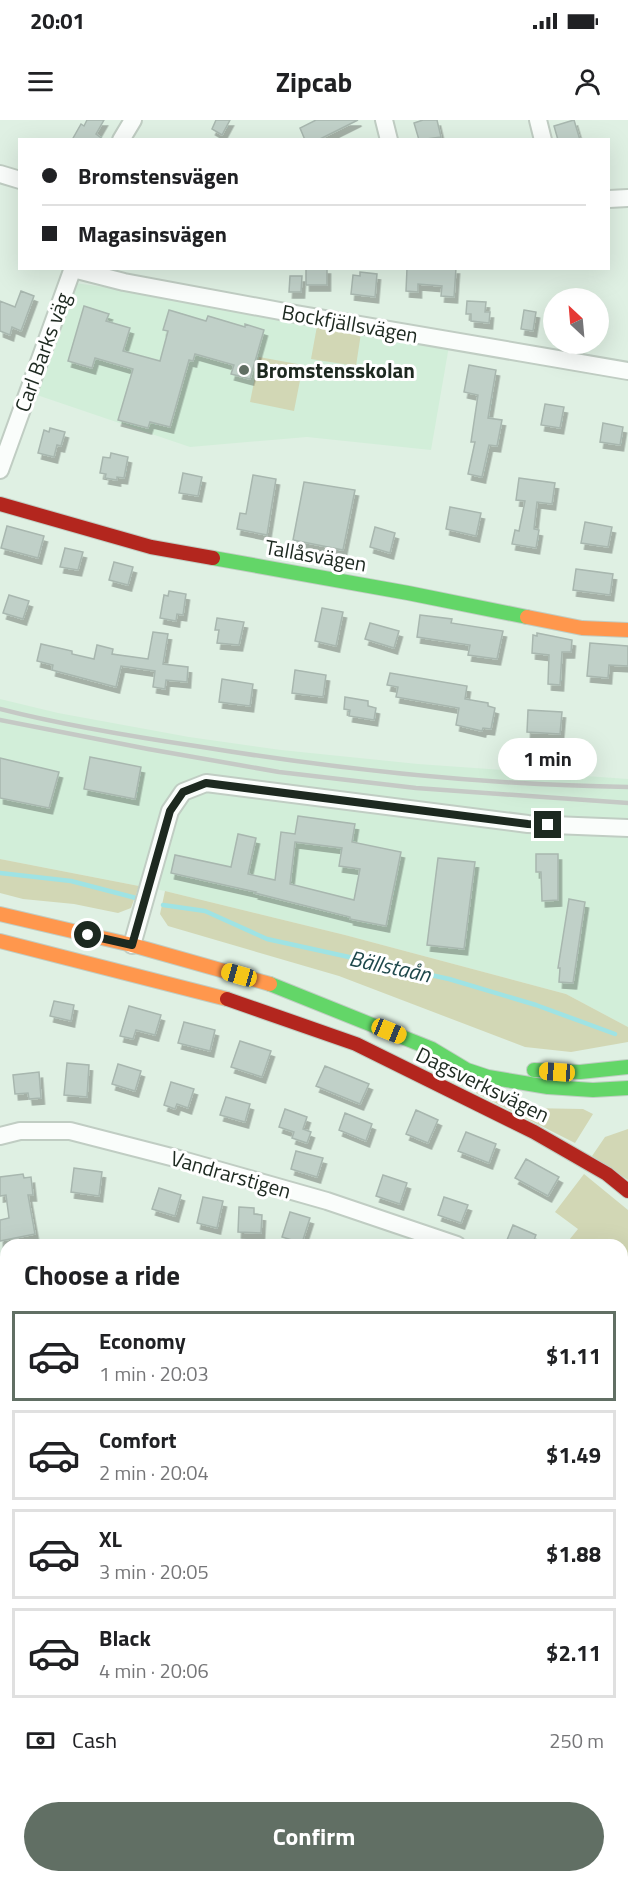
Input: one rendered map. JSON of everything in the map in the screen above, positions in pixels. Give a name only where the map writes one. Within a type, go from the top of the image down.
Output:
[{"type":"street","points":[[122,138],[133,120]]},
{"type":"street","points":[[384,120],[388,138]]},
{"type":"street","points":[[538,120],[542,138]]},
{"type":"street","points":[[0,174],[18,179]]},
{"type":"street","points":[[610,199],[628,198]]},
{"type":"street","name":"Carl Barks väg","points":[[0,470],[73,270]]},
{"type":"street","name":"Bockfjällsvägen","points":[[77,270],[124,282],[296,314],[628,370]]},
{"type":"street","name":"Tallåsvägen","points":[[0,504],[151,548],[408,593],[582,628],[628,630]]},
{"type":"street","points":[[132,945],[170,811],[183,792],[206,783],[528,824],[628,828]]},
{"type":"street","points":[[0,914],[132,945],[281,987],[432,1049],[467,1070],[520,1084],[593,1090],[628,1088],[625,1068],[580,1072],[525,1068]]},
{"type":"street","name":"Dagsverksvägen","points":[[0,941],[218,996],[356,1044],[534,1132],[607,1174],[628,1191]]},
{"type":"street","points":[[432,1049],[477,1058]]},
{"type":"street","name":"Vandrarstigen","points":[[0,1136],[20,1131],[70,1131],[327,1201],[439,1239]]},
{"type":"shaded area","name":"Bromstensskolan","points":[[75,283],[174,297],[449,346],[431,450],[307,437],[190,447],[34,394]]},
{"type":"shaded area","points":[[317,326],[361,333],[356,366],[311,359]]},
{"type":"shaded area","points":[[259,357],[303,365],[294,411],[250,402]]},
{"type":"shaded area","points":[[0,699],[58,713],[189,737],[281,750],[418,764],[628,779],[628,1027],[566,994],[345,935],[165,891],[0,859]]},
{"type":"shaded area","points":[[0,859],[139,886],[131,908],[118,913],[74,904],[23,899],[0,893]]},
{"type":"shaded area","points":[[165,891],[345,935],[566,994],[628,1027],[628,1042],[571,1052],[525,1047],[339,976],[168,926],[160,914]]},
{"type":"shaded area","points":[[474,1088],[527,1108],[583,1109],[593,1114],[575,1143],[476,1093]]},
{"type":"shaded area","points":[[628,1129],[628,1180],[592,1156],[605,1137]]},
{"type":"shaded area","points":[[584,1174],[628,1210],[628,1239],[570,1239],[578,1229],[555,1212]]},
{"type":"building","points":[[87,120],[104,120],[96,134],[101,138],[73,138],[81,124],[84,126]]},
{"type":"building","points":[[216,120],[230,120],[222,135],[212,129]]},
{"type":"building","points":[[316,120],[358,120],[322,138],[304,138],[300,128]]},
{"type":"building","points":[[423,120],[437,120],[441,137],[418,138],[414,123]]},
{"type":"building","points":[[574,120],[579,138],[557,138],[554,126]]},
{"type":"building","points":[[306,270],[327,270],[327,285],[306,285]]},
{"type":"building","points":[[407,270],[456,270],[454,297],[441,296],[442,286],[418,284],[418,292],[406,291]]},
{"type":"building","points":[[360,272],[377,274],[375,297],[351,294],[353,275],[360,276]]},
{"type":"building","points":[[290,276],[302,276],[301,292],[289,292]]},
{"type":"building","points":[[21,291],[34,296],[21,331],[12,327],[10,335],[0,331],[0,301],[15,307]]},
{"type":"building","points":[[467,301],[486,302],[485,312],[490,312],[489,323],[471,321],[471,314],[466,314]]},
{"type":"building","points":[[84,306],[109,314],[106,321],[130,328],[123,351],[160,361],[168,331],[163,330],[169,310],[206,321],[208,316],[264,330],[250,379],[231,374],[234,365],[195,354],[193,361],[189,360],[170,427],[150,422],[148,428],[118,420],[133,369],[95,358],[92,368],[68,361]]},
{"type":"building","points":[[524,310],[536,312],[533,331],[521,329]]},
{"type":"building","points":[[469,365],[496,370],[488,418],[502,420],[497,446],[489,445],[482,477],[468,474],[475,442],[471,442],[478,395],[464,392]]},
{"type":"building","points":[[545,404],[564,407],[560,428],[541,425]]},
{"type":"building","points":[[603,423],[623,427],[620,445],[600,442]]},
{"type":"building","points":[[50,428],[65,432],[61,446],[57,445],[54,457],[38,453],[44,430],[49,432]]},
{"type":"building","points":[[111,453],[128,457],[124,478],[117,477],[117,480],[105,478],[106,474],[100,473],[103,457],[110,458]]},
{"type":"building","points":[[183,473],[202,477],[198,496],[179,493]]},
{"type":"building","points":[[253,475],[276,479],[267,535],[237,529],[240,513],[246,514]]},
{"type":"building","points":[[519,478],[555,483],[552,504],[537,502],[534,529],[539,530],[536,548],[512,544],[515,530],[519,531],[525,501],[516,500]]},
{"type":"building","points":[[304,482],[355,490],[343,550],[293,540]]},
{"type":"building","points":[[450,507],[481,513],[476,536],[446,529]]},
{"type":"building","points":[[585,522],[612,527],[608,547],[581,543]]},
{"type":"building","points":[[7,526],[44,536],[38,558],[1,548]]},
{"type":"building","points":[[375,527],[395,533],[390,553],[370,547]]},
{"type":"building","points":[[65,548],[83,552],[78,570],[60,567]]},
{"type":"building","points":[[114,562],[133,567],[128,585],[109,580]]},
{"type":"building","points":[[576,569],[613,574],[610,595],[573,590]]},
{"type":"building","points":[[169,591],[186,594],[183,615],[177,614],[176,621],[160,618],[164,595],[168,596]]},
{"type":"building","points":[[9,595],[29,601],[23,619],[3,613]]},
{"type":"building","points":[[322,608],[343,612],[336,646],[315,641]]},
{"type":"building","points":[[420,615],[452,619],[451,623],[503,631],[497,659],[468,655],[470,645],[417,637]]},
{"type":"building","points":[[217,618],[244,622],[239,645],[217,643],[219,630],[215,630]]},
{"type":"building","points":[[370,623],[399,631],[394,648],[365,639]]},
{"type":"building","points":[[153,632],[168,634],[163,664],[188,667],[187,682],[166,680],[165,689],[153,687],[155,671],[121,666],[116,687],[52,670],[53,665],[37,661],[41,644],[94,659],[97,645],[113,649],[112,654],[148,659]]},
{"type":"building","points":[[537,633],[572,640],[571,652],[562,652],[560,685],[548,684],[549,655],[532,653],[533,635],[537,636]]},
{"type":"building","points":[[590,643],[628,646],[628,666],[609,665],[608,678],[587,676]]},
{"type":"building","points":[[295,670],[326,675],[323,697],[292,693]]},
{"type":"building","points":[[390,673],[467,686],[465,699],[488,703],[488,706],[495,708],[491,729],[483,728],[482,731],[456,725],[459,708],[396,697],[398,687],[387,685]]},
{"type":"building","points":[[222,679],[253,684],[250,706],[219,702]]},
{"type":"building","points":[[345,697],[368,701],[368,706],[376,708],[374,720],[349,716],[350,710],[344,709]]},
{"type":"building","points":[[528,710],[562,712],[560,734],[527,732]]},
{"type":"building","points":[[90,757],[141,767],[135,799],[84,789]]},
{"type":"building","points":[[0,758],[59,772],[49,808],[0,798]]},
{"type":"building","points":[[298,816],[355,824],[352,842],[401,852],[386,926],[350,919],[350,917],[256,892],[171,873],[175,855],[231,867],[238,834],[256,838],[248,874],[275,880],[281,832],[295,834]],"holes":[[[295,842],[342,848],[339,866],[360,869],[354,900],[290,884]]]},
{"type":"building","points":[[536,854],[558,854],[558,900],[542,901],[541,872],[536,872]]},
{"type":"building","points":[[438,858],[475,862],[464,949],[427,945]]},
{"type":"building","points":[[569,899],[585,902],[573,983],[559,982],[560,968],[558,968]]},
{"type":"building","points":[[54,1001],[74,1005],[71,1021],[50,1016]]},
{"type":"building","points":[[129,1006],[161,1015],[155,1035],[136,1030],[133,1039],[120,1036]]},
{"type":"building","points":[[184,1022],[215,1030],[210,1051],[178,1043]]},
{"type":"building","points":[[240,1041],[271,1051],[262,1077],[231,1067]]},
{"type":"building","points":[[67,1063],[89,1065],[87,1097],[64,1095]]},
{"type":"building","points":[[118,1064],[141,1071],[135,1091],[112,1084]]},
{"type":"building","points":[[325,1066],[369,1084],[360,1104],[316,1086]]},
{"type":"building","points":[[39,1072],[41,1098],[29,1099],[28,1093],[15,1094],[13,1075]]},
{"type":"building","points":[[171,1082],[194,1089],[188,1108],[177,1104],[175,1109],[164,1105]]},
{"type":"building","points":[[226,1097],[250,1104],[245,1122],[220,1115]]},
{"type":"building","points":[[285,1109],[307,1117],[303,1129],[311,1132],[307,1143],[292,1138],[294,1132],[279,1127]]},
{"type":"building","points":[[416,1110],[438,1120],[428,1143],[406,1134]]},
{"type":"building","points":[[345,1113],[372,1124],[366,1141],[339,1130]]},
{"type":"building","points":[[466,1132],[496,1144],[489,1163],[458,1151]]},
{"type":"building","points":[[296,1151],[323,1158],[317,1177],[291,1169]]},
{"type":"building","points":[[526,1159],[559,1177],[548,1196],[515,1178]]},
{"type":"building","points":[[74,1168],[102,1172],[99,1196],[71,1192]]},
{"type":"building","points":[[23,1174],[24,1178],[31,1177],[33,1195],[28,1195],[35,1234],[0,1239],[0,1220],[9,1218],[6,1195],[0,1196],[0,1177]]},
{"type":"building","points":[[383,1175],[407,1183],[400,1204],[376,1196]]},
{"type":"building","points":[[159,1188],[181,1195],[175,1216],[152,1209]]},
{"type":"building","points":[[203,1197],[223,1201],[217,1228],[197,1223]]},
{"type":"building","points":[[444,1197],[468,1205],[461,1223],[438,1215]]},
{"type":"building","points":[[239,1207],[254,1208],[254,1214],[262,1215],[261,1233],[238,1232]]},
{"type":"building","points":[[290,1212],[310,1218],[303,1239],[282,1237]]},
{"type":"building","points":[[513,1225],[536,1235],[534,1239],[507,1239]]},
{"type":"waterway","name":"Bällstaån","points":[[0,873],[71,881],[136,898]]},
{"type":"waterway","name":"Bällstaån","points":[[163,905],[205,911],[267,939],[449,979],[536,1005],[615,1034]]},
{"type":"railway","points":[[0,709],[126,735],[308,763],[468,780],[628,787]]},
{"type":"railway","points":[[0,720],[279,772],[416,788],[628,803]]},
{"type":"traffic: fast","points":[[213,558],[527,617]]},
{"type":"traffic: fast","points":[[270,984],[432,1049],[467,1070],[488,1077],[548,1087],[593,1090],[628,1088]]},
{"type":"traffic: fast","points":[[534,1070],[580,1072],[628,1067]]},
{"type":"traffic: slow","points":[[527,617],[582,628],[628,630]]},
{"type":"traffic: slow","points":[[0,914],[132,945],[270,984]]},
{"type":"traffic: slow","points":[[0,941],[227,999]]},
{"type":"traffic: jam","points":[[0,504],[151,547],[213,558]]},
{"type":"traffic: jam","points":[[227,999],[356,1044],[534,1132],[607,1174],[628,1191]]},
{"type":"place","name":"Bromstensskolan","points":[[244,370]]},
{"type":"route","points":[[88,935],[132,945],[170,811],[183,792],[206,783],[548,825]]}]
